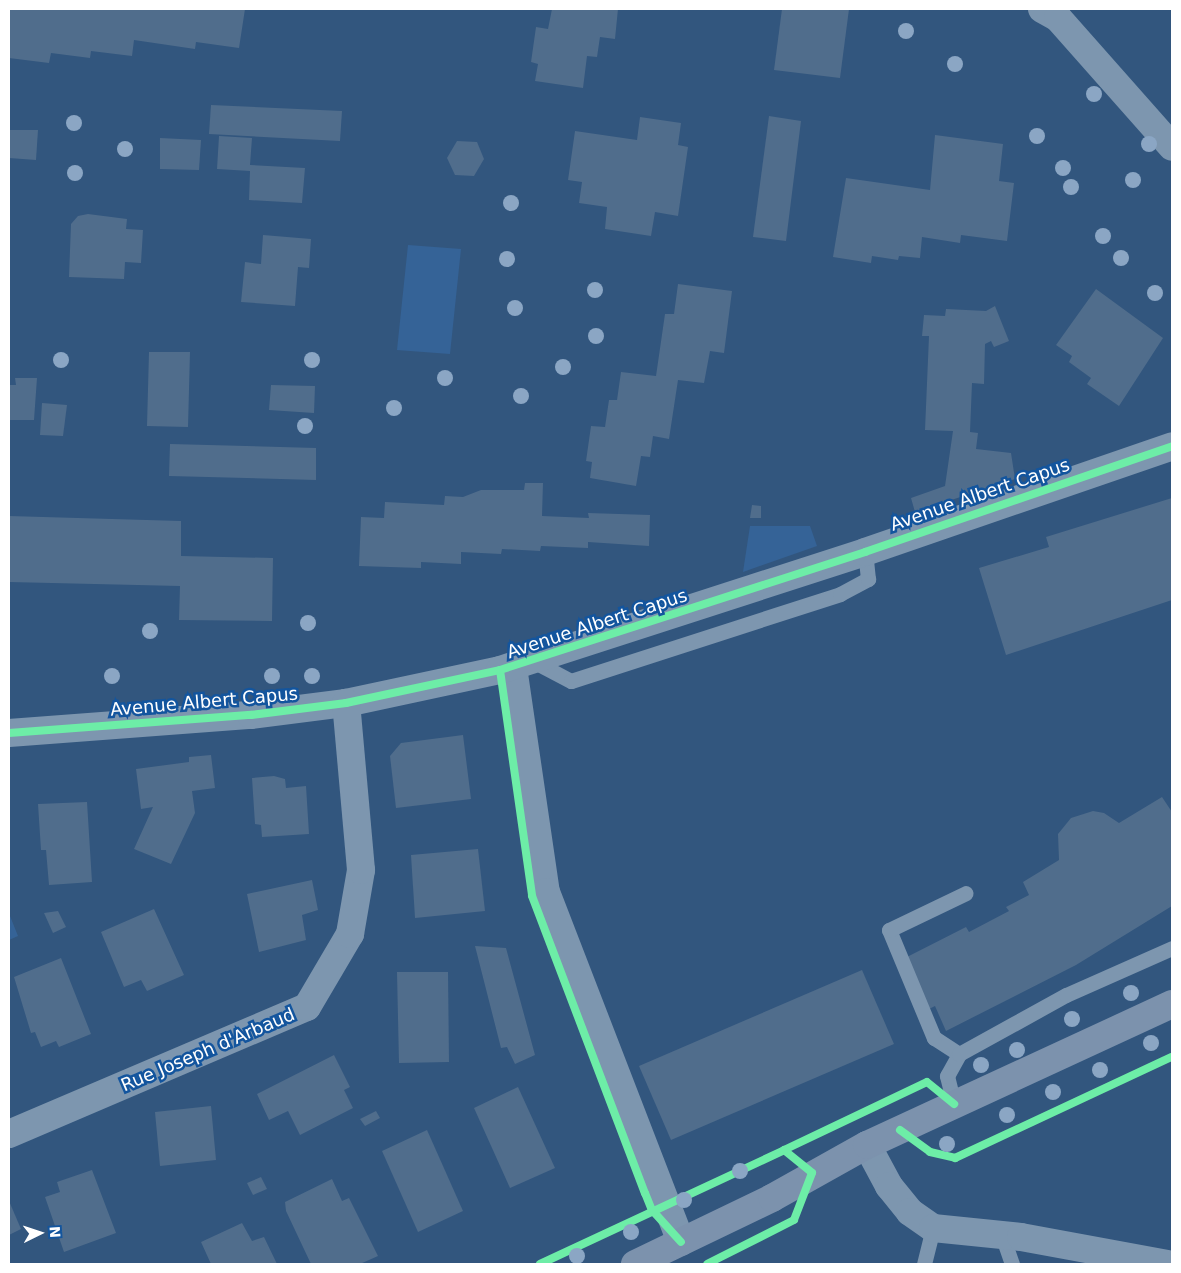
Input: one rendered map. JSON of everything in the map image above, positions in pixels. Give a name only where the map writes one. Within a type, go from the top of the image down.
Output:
[{"type":"main road","points":[[634,1264],[772,1198],[867,1145],[1172,1004]]},
{"type":"street","points":[[1042,9],[1058,18],[1172,147]]},
{"type":"street","name":"Avenue Albert Capus","points":[[9,732],[241,716],[346,703],[523,664],[865,552],[1169,443]]},
{"type":"street","points":[[523,664],[546,892],[681,1242]]},
{"type":"street","name":"Rue Joseph d'Arbaud","points":[[9,1134],[307,1007],[350,934],[361,870],[346,703]]},
{"type":"street","points":[[867,1145],[889,1186],[905,1206],[933,1228],[1002,1235],[1168,1264]]},
{"type":"lane","points":[[959,1054],[934,1038],[889,930],[966,893]]},
{"type":"lane","points":[[954,1104],[947,1076],[959,1054],[1066,995],[1172,948]]},
{"type":"lane","points":[[924,1264],[933,1228]]},
{"type":"lane","points":[[1002,1235],[1012,1264]]},
{"type":"water","points":[[408,245],[461,249],[450,354],[397,350]]},
{"type":"water","points":[[750,526],[810,526],[817,546],[743,572]]},
{"type":"water","points":[[9,917],[18,936],[9,940]]},
{"type":"building","points":[[9,9],[245,9],[239,48],[196,42],[195,49],[134,40],[132,56],[91,51],[90,58],[51,53],[49,63],[9,58]]},
{"type":"building","points":[[552,9],[618,9],[615,39],[600,37],[597,57],[587,56],[583,88],[535,81],[538,64],[531,62],[536,27],[548,29]]},
{"type":"building","points":[[782,9],[849,9],[840,78],[774,70]]},
{"type":"building","points":[[211,105],[342,111],[340,141],[209,134]]},
{"type":"building","points":[[769,116],[801,121],[786,241],[753,237]]},
{"type":"building","points":[[640,117],[681,123],[678,145],[688,147],[678,216],[655,212],[651,236],[605,229],[607,207],[579,203],[582,182],[568,180],[575,131],[637,140]]},
{"type":"building","points":[[9,130],[38,130],[36,160],[9,158]]},
{"type":"building","points":[[935,135],[1003,144],[999,181],[1014,183],[1007,241],[961,235],[960,243],[922,237],[920,258],[899,256],[898,260],[872,256],[871,263],[833,257],[846,178],[930,190]]},
{"type":"building","points":[[219,136],[252,138],[250,165],[305,168],[302,203],[249,200],[250,171],[217,169]]},
{"type":"building","points":[[160,138],[201,140],[199,170],[160,169]]},
{"type":"building","points":[[457,141],[477,142],[484,159],[474,176],[455,175],[447,158]]},
{"type":"building","points":[[88,214],[127,219],[126,229],[143,230],[141,263],[125,262],[124,279],[69,277],[71,224],[78,216]]},
{"type":"building","points":[[263,235],[311,239],[309,268],[298,267],[295,306],[241,302],[245,262],[261,264]]},
{"type":"building","points":[[678,284],[732,291],[724,353],[710,351],[704,383],[678,380],[669,439],[653,436],[650,457],[641,456],[636,486],[590,478],[592,462],[586,461],[591,426],[605,427],[609,400],[617,400],[621,372],[656,376],[665,314],[674,314]]},
{"type":"building","points":[[1096,289],[1163,338],[1119,406],[1087,384],[1091,378],[1069,362],[1072,356],[1056,345]]},
{"type":"building","points":[[995,306],[1009,341],[994,347],[991,341],[985,344],[984,384],[972,383],[970,432],[978,433],[976,449],[1011,453],[1015,479],[915,512],[911,498],[945,486],[953,431],[925,430],[929,336],[922,336],[924,315],[945,316],[946,309],[986,311]]},
{"type":"building","points":[[149,352],[190,352],[188,427],[147,426]]},
{"type":"building","points":[[15,378],[37,378],[34,420],[9,420],[9,385],[16,385]]},
{"type":"building","points":[[271,385],[315,386],[314,413],[269,410]]},
{"type":"building","points":[[42,403],[67,405],[63,436],[40,435]]},
{"type":"building","points":[[170,444],[316,448],[316,480],[169,476]]},
{"type":"building","points":[[525,483],[543,483],[542,516],[589,518],[588,513],[650,515],[649,546],[588,542],[588,548],[541,546],[540,551],[502,549],[501,554],[461,552],[461,564],[421,562],[421,568],[359,566],[361,517],[384,518],[385,502],[444,505],[445,496],[463,497],[481,490],[524,490]]},
{"type":"building","points":[[1172,498],[1172,600],[1006,655],[979,568],[1049,547],[1046,537]]},
{"type":"building","points":[[752,505],[761,506],[761,518],[750,518]]},
{"type":"building","points":[[9,516],[181,521],[181,556],[273,558],[272,621],[179,620],[180,586],[9,582]]},
{"type":"building","points":[[463,735],[471,799],[396,808],[390,756],[401,743]]},
{"type":"building","points":[[211,755],[215,788],[192,791],[195,813],[171,864],[134,849],[153,807],[141,809],[136,769],[189,762],[189,757]]},
{"type":"building","points":[[274,776],[285,779],[286,788],[306,786],[309,834],[262,837],[261,825],[255,824],[252,778]]},
{"type":"building","points":[[1162,797],[1172,812],[1172,906],[1076,965],[946,1031],[935,1006],[927,1010],[903,959],[966,927],[969,932],[1009,911],[1006,907],[1029,895],[1023,882],[1059,860],[1058,834],[1071,818],[1093,811],[1104,813],[1119,823]]},
{"type":"building","points":[[87,802],[92,882],[49,885],[46,850],[41,850],[38,804]]},
{"type":"building","points":[[478,849],[485,911],[415,918],[411,855]]},
{"type":"building","points":[[312,880],[318,910],[302,915],[306,940],[259,952],[247,894]]},
{"type":"building","points":[[154,909],[184,975],[147,991],[141,980],[124,987],[101,932]]},
{"type":"building","points":[[58,911],[66,927],[53,933],[44,913]]},
{"type":"building","points":[[475,946],[506,948],[535,1055],[515,1064],[507,1047],[501,1048]]},
{"type":"building","points":[[61,958],[91,1034],[59,1047],[56,1041],[41,1047],[35,1032],[31,1033],[14,977]]},
{"type":"building","points":[[862,970],[894,1044],[671,1140],[639,1066]]},
{"type":"building","points":[[397,972],[448,972],[449,1062],[399,1063]]},
{"type":"building","points":[[334,1055],[350,1087],[344,1090],[353,1108],[300,1135],[288,1111],[269,1120],[257,1094]]},
{"type":"building","points":[[518,1087],[555,1168],[510,1188],[474,1108]]},
{"type":"building","points":[[211,1106],[216,1160],[160,1166],[155,1112]]},
{"type":"building","points":[[376,1111],[380,1118],[365,1126],[360,1119]]},
{"type":"building","points":[[427,1130],[463,1211],[418,1232],[382,1151]]},
{"type":"building","points":[[92,1170],[116,1233],[64,1252],[45,1197],[60,1192],[57,1182]]},
{"type":"building","points":[[261,1177],[267,1189],[253,1195],[247,1183]]},
{"type":"building","points":[[332,1179],[342,1201],[349,1198],[378,1256],[360,1264],[311,1264],[286,1211],[285,1202]]},
{"type":"building","points":[[9,1201],[21,1229],[9,1235]]},
{"type":"building","points":[[242,1223],[252,1241],[264,1237],[277,1264],[211,1264],[201,1242]]},
{"type":"cycle path","points":[[9,733],[251,715],[346,703],[500,670],[865,552],[1172,446]]},
{"type":"cycle path","points":[[500,670],[532,896],[652,1210],[681,1242]]},
{"type":"cycle path","points":[[900,1130],[930,1152],[955,1158],[1172,1057]]},
{"type":"cycle path","points":[[784,1150],[927,1082],[954,1104]]},
{"type":"cycle path","points":[[540,1264],[784,1150],[812,1173],[794,1220],[707,1264]]}]
